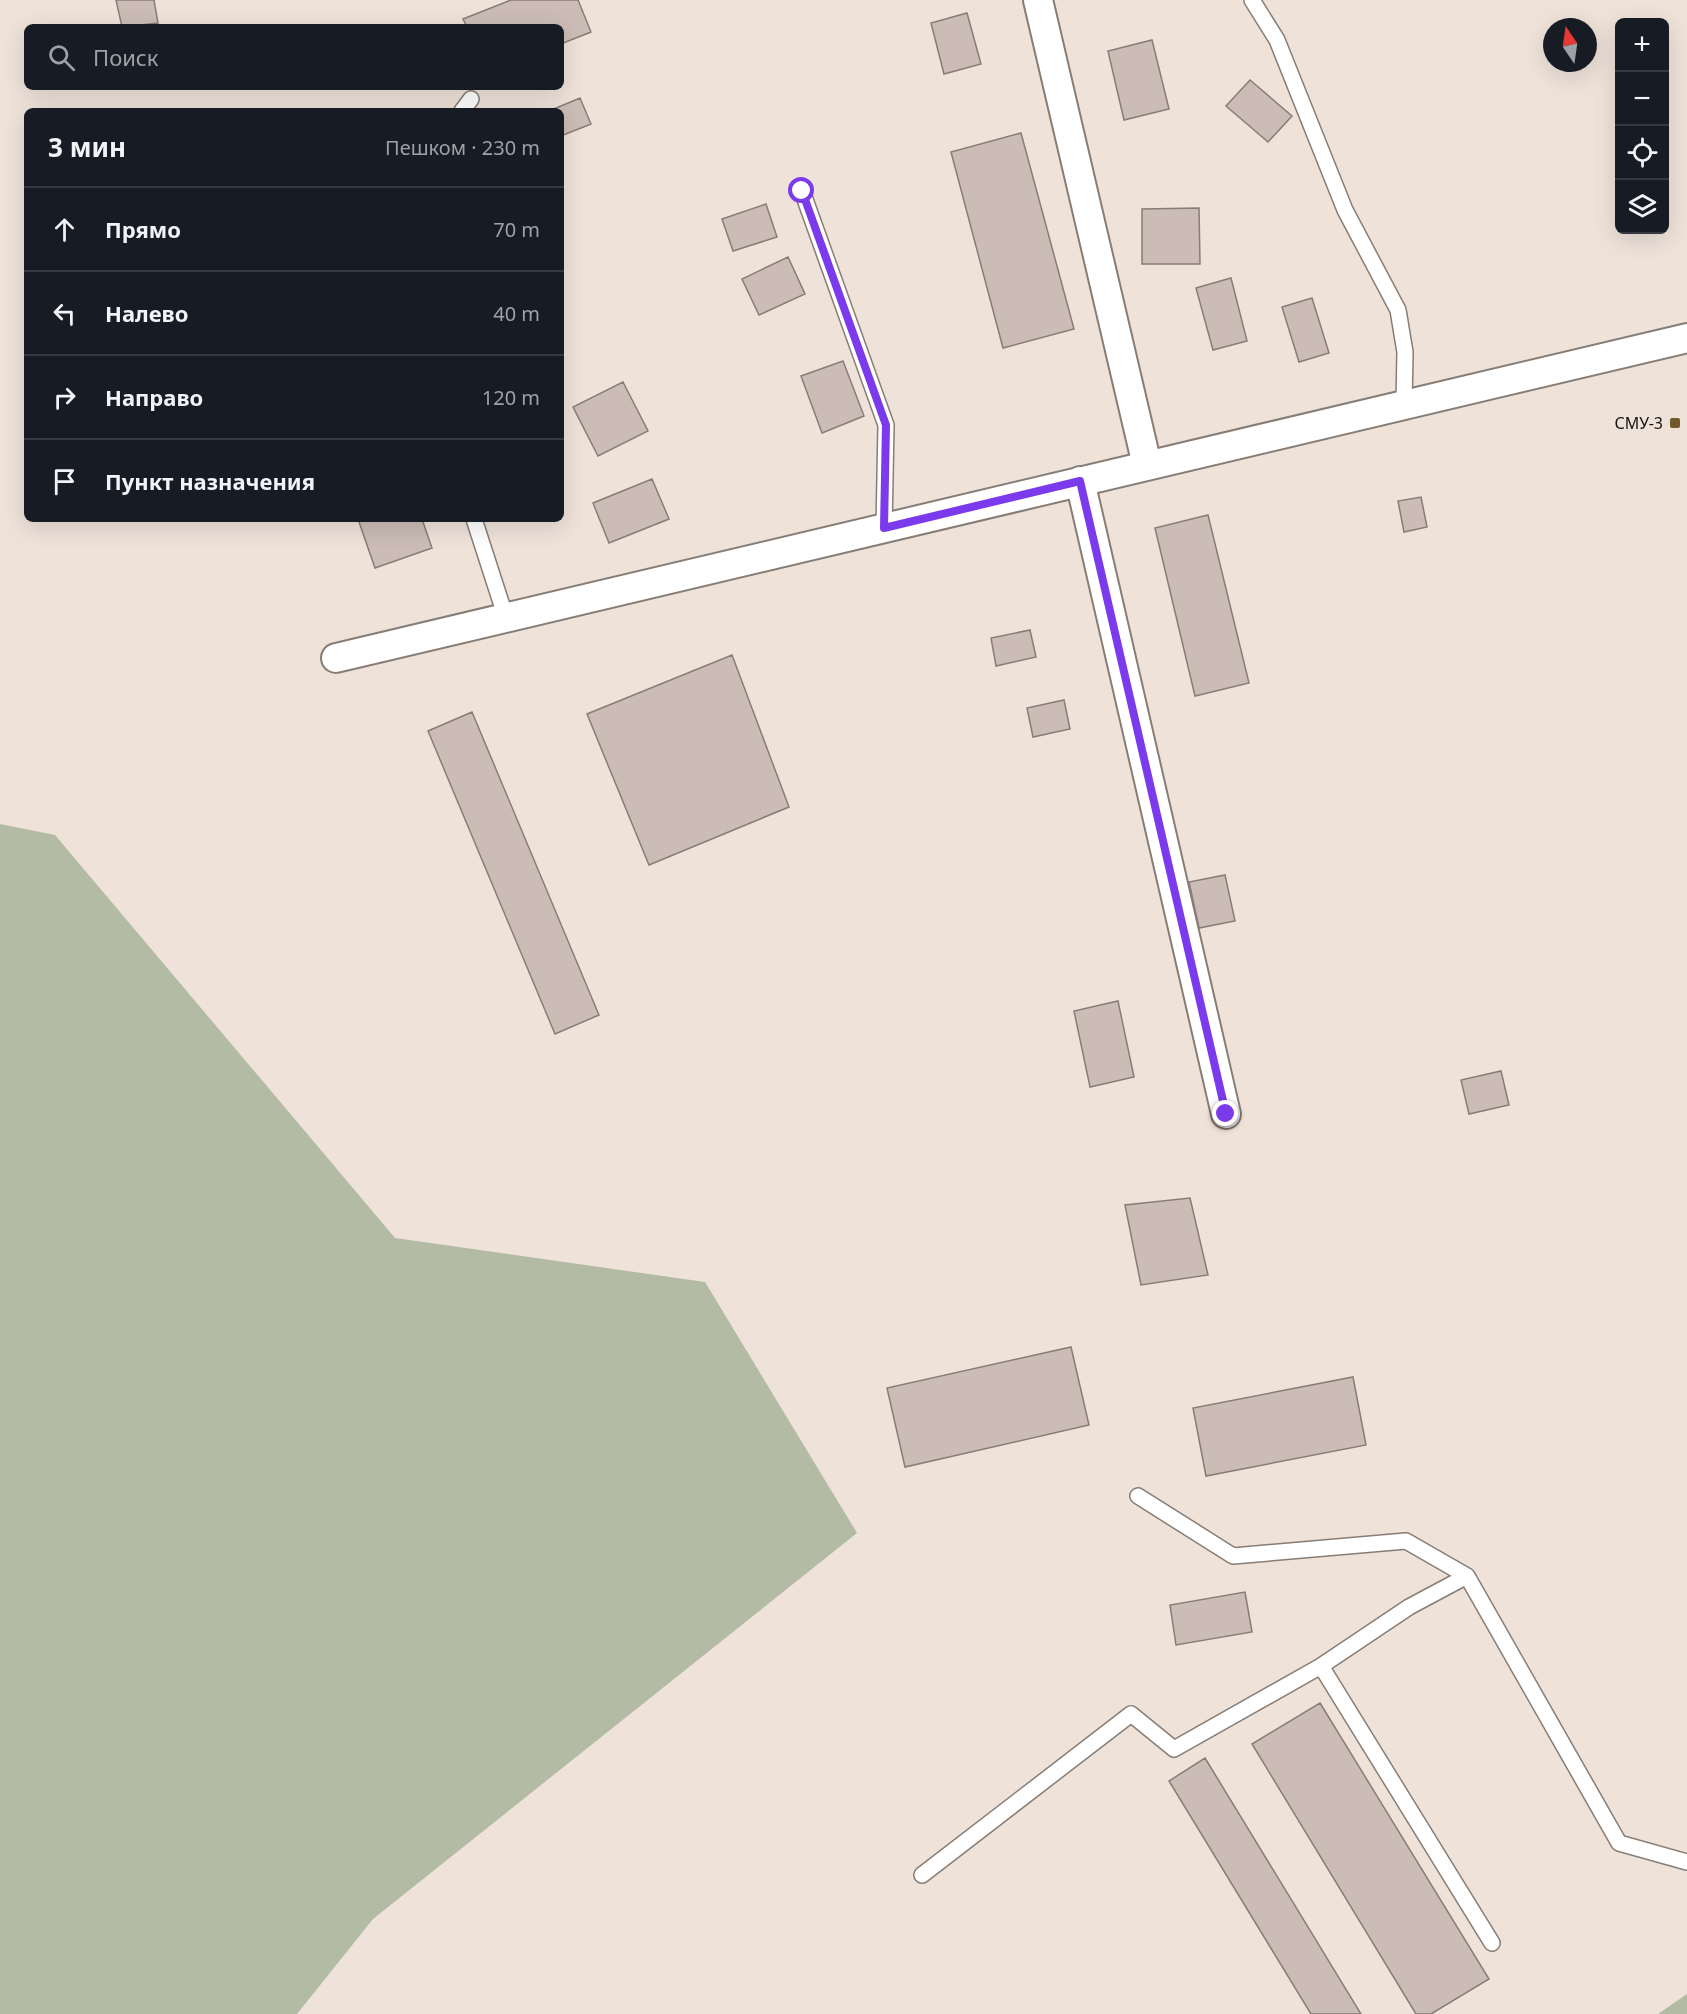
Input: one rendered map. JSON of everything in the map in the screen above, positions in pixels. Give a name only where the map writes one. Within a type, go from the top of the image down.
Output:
[{"type":"street","points":[[1038,0],[1147,465]]},
{"type":"street","points":[[336,658],[1687,338]]},
{"type":"street","points":[[1080,481],[1226,1114]]},
{"type":"lane","points":[[1252,0],[1277,40],[1345,210],[1398,310],[1405,352],[1404,405]]},
{"type":"lane","points":[[802,191],[886,425],[884,528]]},
{"type":"lane","points":[[475,522],[506,618]]},
{"type":"lane","points":[[1138,1496],[1233,1556],[1406,1541],[1467,1576],[1619,1843],[1687,1862]]},
{"type":"lane","points":[[922,1875],[1131,1714],[1174,1749],[1321,1666],[1409,1607],[1467,1576]]},
{"type":"lane","points":[[1321,1666],[1492,1943]]},
{"type":"green space","points":[[0,824],[55,835],[395,1238],[705,1282],[857,1533],[373,1919],[297,2014],[0,2014]]},
{"type":"green space","points":[[1687,1994],[1687,2014],[1658,2014]]},
{"type":"building","points":[[116,0],[154,0],[158,23],[121,24]]},
{"type":"building","points":[[511,0],[578,0],[591,32],[564,43],[564,24],[466,24],[463,19]]},
{"type":"building","points":[[967,13],[981,64],[944,74],[931,23]]},
{"type":"building","points":[[1152,40],[1169,109],[1124,120],[1108,51]]},
{"type":"building","points":[[1250,80],[1292,116],[1268,142],[1226,106]]},
{"type":"building","points":[[580,98],[591,124],[564,135],[564,108],[556,108]]},
{"type":"building","points":[[1021,133],[1074,329],[1003,348],[951,152]]},
{"type":"building","points":[[766,204],[777,237],[733,251],[722,219]]},
{"type":"building","points":[[1199,208],[1200,264],[1142,264],[1142,209]]},
{"type":"building","points":[[788,257],[805,294],[759,315],[742,279]]},
{"type":"building","points":[[1231,278],[1247,341],[1213,350],[1196,288]]},
{"type":"building","points":[[1312,298],[1329,353],[1299,362],[1282,307]]},
{"type":"building","points":[[843,361],[864,416],[822,433],[801,376]]},
{"type":"building","points":[[623,382],[648,431],[598,456],[573,407]]},
{"type":"building","points":[[652,479],[669,519],[609,543],[593,503]]},
{"type":"building","points":[[1421,497],[1427,527],[1404,532],[1398,501]]},
{"type":"building","points":[[1208,515],[1249,683],[1195,696],[1155,528]]},
{"type":"building","points":[[359,522],[423,522],[432,548],[375,568]]},
{"type":"building","points":[[1030,630],[1036,657],[996,666],[991,638]]},
{"type":"building","points":[[732,655],[789,807],[649,865],[587,714]]},
{"type":"building","points":[[1064,700],[1070,729],[1033,737],[1027,708]]},
{"type":"building","points":[[472,712],[599,1015],[555,1034],[428,731]]},
{"type":"building","points":[[1225,875],[1235,921],[1199,928],[1189,882]]},
{"type":"building","points":[[1118,1001],[1134,1077],[1090,1087],[1074,1011]]},
{"type":"building","points":[[1501,1071],[1509,1105],[1469,1114],[1461,1080]]},
{"type":"building","points":[[1190,1198],[1208,1275],[1141,1285],[1125,1205]]},
{"type":"building","points":[[1071,1347],[1089,1425],[905,1467],[887,1388]]},
{"type":"building","points":[[1353,1377],[1366,1445],[1206,1476],[1193,1408]]},
{"type":"building","points":[[1245,1592],[1252,1632],[1176,1645],[1170,1605]]},
{"type":"building","points":[[1320,1703],[1489,1979],[1431,2014],[1416,2014],[1252,1744]]},
{"type":"building","points":[[1205,1758],[1361,2014],[1311,2014],[1169,1781]]},
{"type":"place","name":"СМУ-3","points":[[1675,423]]},
{"type":"route","points":[[802,191],[886,425],[884,528],[1080,481],[1226,1114]]}]
